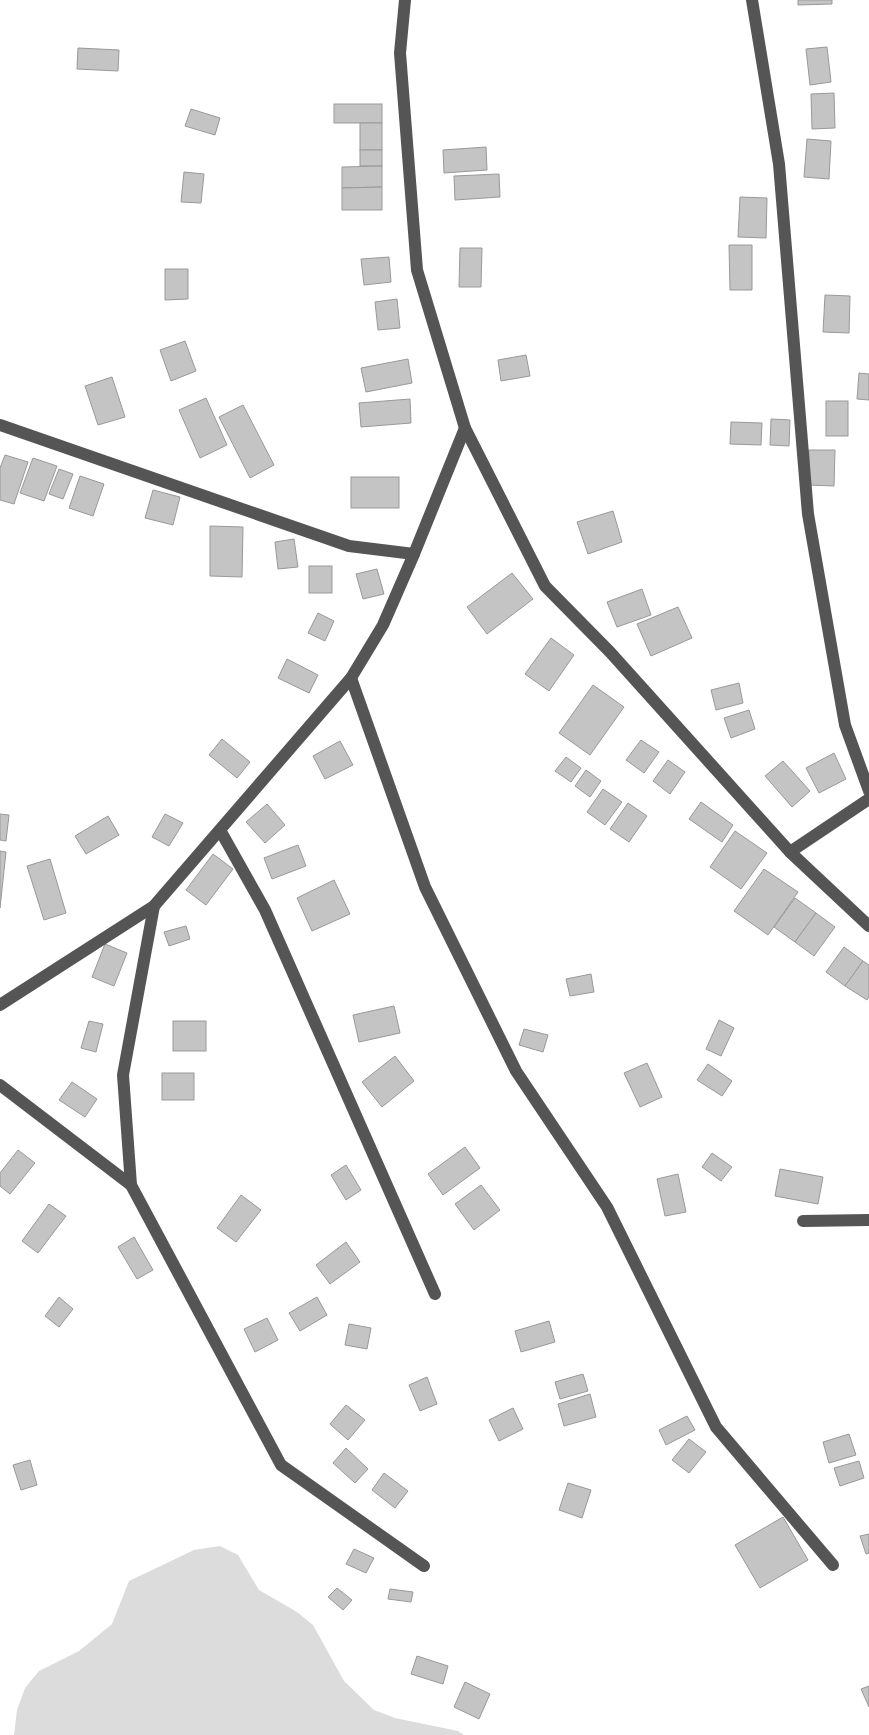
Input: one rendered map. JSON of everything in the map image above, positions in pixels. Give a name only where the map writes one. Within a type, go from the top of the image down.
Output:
[{"type":"street","points":[[405,0],[400,53],[417,270],[465,428],[545,586],[610,652],[790,852],[869,926]]},
{"type":"street","points":[[752,0],[779,164],[808,514],[845,725],[869,791]]},
{"type":"street","points":[[0,425],[349,546],[414,554]]},
{"type":"street","points":[[0,1005],[154,906],[351,678],[383,625],[465,428]]},
{"type":"street","points":[[351,678],[425,887],[516,1071],[607,1207],[716,1427],[833,1565]]},
{"type":"street","points":[[790,852],[869,799]]},
{"type":"street","points":[[220,830],[265,910],[435,1294]]},
{"type":"street","points":[[154,906],[123,1075],[131,1185],[281,1465],[424,1566]]},
{"type":"street","points":[[0,1085],[131,1185]]},
{"type":"street","points":[[803,1221],[869,1220]]},
{"type":"shaded area","points":[[220,1546],[238,1555],[259,1590],[297,1612],[313,1625],[344,1681],[374,1710],[395,1718],[458,1731],[464,1735],[14,1735],[17,1710],[25,1688],[39,1671],[79,1651],[112,1624],[129,1581],[194,1550]]},
{"type":"building","points":[[798,0],[832,0],[832,4],[798,5]]},
{"type":"building","points":[[827,47],[831,82],[810,85],[806,49]]},
{"type":"building","points":[[78,48],[119,50],[118,71],[77,69]]},
{"type":"building","points":[[834,93],[835,128],[812,129],[811,94]]},
{"type":"building","points":[[334,104],[382,104],[382,123],[334,123]]},
{"type":"building","points":[[191,109],[220,118],[215,135],[185,126]]},
{"type":"building","points":[[360,123],[382,123],[382,150],[360,150]]},
{"type":"building","points":[[807,139],[831,141],[829,179],[804,177]]},
{"type":"building","points":[[486,147],[487,170],[444,173],[443,150]]},
{"type":"building","points":[[360,150],[382,150],[382,166],[360,166]]},
{"type":"building","points":[[382,166],[382,187],[342,188],[342,167]]},
{"type":"building","points":[[184,172],[204,174],[201,203],[181,202]]},
{"type":"building","points":[[499,174],[500,197],[455,200],[454,176]]},
{"type":"building","points":[[382,187],[382,210],[342,210],[342,188]]},
{"type":"building","points":[[740,197],[767,198],[766,238],[738,237]]},
{"type":"building","points":[[729,245],[752,245],[752,290],[730,290]]},
{"type":"building","points":[[460,248],[482,248],[481,287],[459,287]]},
{"type":"building","points":[[389,257],[391,282],[364,285],[361,259]]},
{"type":"building","points":[[165,269],[188,269],[188,299],[165,300]]},
{"type":"building","points":[[825,295],[850,296],[849,333],[823,332]]},
{"type":"building","points":[[397,299],[400,328],[378,330],[375,302]]},
{"type":"building","points":[[185,341],[196,371],[171,381],[160,350]]},
{"type":"building","points":[[526,355],[530,376],[501,381],[498,360]]},
{"type":"building","points":[[408,359],[412,383],[366,392],[361,368]]},
{"type":"building","points":[[859,373],[869,374],[869,400],[857,399]]},
{"type":"building","points":[[112,377],[125,417],[98,425],[85,386]]},
{"type":"building","points":[[206,398],[227,445],[200,458],[179,410]]},
{"type":"building","points":[[410,399],[411,423],[361,427],[359,403]]},
{"type":"building","points":[[826,401],[848,401],[848,436],[826,436]]},
{"type":"building","points":[[243,405],[274,465],[250,478],[219,417]]},
{"type":"building","points":[[771,419],[790,420],[789,446],[770,445]]},
{"type":"building","points":[[731,422],[762,423],[761,445],[730,444]]},
{"type":"building","points":[[809,450],[835,450],[834,486],[808,485]]},
{"type":"building","points":[[5,455],[28,462],[14,504],[0,500],[0,468]]},
{"type":"building","points":[[33,458],[57,466],[44,501],[20,493]]},
{"type":"building","points":[[59,469],[73,474],[63,499],[49,494]]},
{"type":"building","points":[[80,476],[104,484],[93,516],[69,508]]},
{"type":"building","points":[[351,477],[399,477],[399,508],[351,508]]},
{"type":"building","points":[[153,490],[180,497],[173,525],[145,518]]},
{"type":"building","points":[[613,511],[622,542],[588,554],[577,522]]},
{"type":"building","points":[[210,526],[243,527],[242,577],[210,576]]},
{"type":"building","points":[[294,539],[298,567],[278,569],[275,542]]},
{"type":"building","points":[[309,566],[332,566],[332,593],[309,593]]},
{"type":"building","points":[[377,569],[384,594],[363,599],[356,574]]},
{"type":"building","points":[[512,573],[533,599],[487,634],[467,607]]},
{"type":"building","points":[[642,589],[651,615],[617,627],[607,602]]},
{"type":"building","points":[[678,607],[692,638],[651,656],[637,624]]},
{"type":"building","points":[[318,613],[334,621],[325,641],[308,633]]},
{"type":"building","points":[[551,638],[574,655],[549,691],[525,674]]},
{"type":"building","points":[[287,659],[318,675],[309,693],[278,678]]},
{"type":"building","points":[[739,683],[743,703],[716,710],[711,690]]},
{"type":"building","points":[[593,685],[624,707],[590,755],[559,733]]},
{"type":"building","points":[[749,710],[755,729],[731,738],[724,718]]},
{"type":"building","points":[[222,739],[250,762],[237,778],[209,755]]},
{"type":"building","points":[[641,740],[659,752],[644,773],[626,760]]},
{"type":"building","points":[[340,741],[353,765],[325,779],[313,756]]},
{"type":"building","points":[[834,753],[846,779],[819,793],[806,768]]},
{"type":"building","points":[[566,757],[581,768],[571,782],[555,771]]},
{"type":"building","points":[[668,760],[685,772],[670,794],[653,781]]},
{"type":"building","points":[[783,761],[810,791],[792,807],[765,776]]},
{"type":"building","points":[[586,770],[601,781],[590,797],[575,786]]},
{"type":"building","points":[[603,789],[622,802],[605,825],[587,812]]},
{"type":"building","points":[[701,802],[733,825],[722,842],[689,819]]},
{"type":"building","points":[[628,803],[647,816],[629,842],[610,829]]},
{"type":"building","points":[[267,804],[285,825],[265,843],[246,822]]},
{"type":"building","points":[[0,814],[9,815],[6,841],[0,840]]},
{"type":"building","points":[[165,814],[183,823],[169,846],[152,837]]},
{"type":"building","points":[[108,816],[119,835],[86,854],[75,836]]},
{"type":"building","points":[[735,831],[767,853],[741,889],[710,867]]},
{"type":"building","points":[[298,845],[306,866],[272,879],[264,858]]},
{"type":"building","points":[[0,851],[6,852],[0,908]]},
{"type":"building","points":[[213,854],[233,869],[206,905],[186,890]]},
{"type":"building","points":[[50,859],[66,913],[44,920],[27,866]]},
{"type":"building","points":[[764,869],[798,892],[768,935],[734,911]]},
{"type":"building","points":[[334,880],[350,914],[312,931],[297,898]]},
{"type":"building","points":[[795,898],[816,913],[795,942],[774,927]]},
{"type":"building","points":[[816,913],[835,927],[814,956],[795,942]]},
{"type":"building","points":[[186,926],[190,939],[169,946],[164,932]]},
{"type":"building","points":[[105,944],[127,953],[114,986],[92,977]]},
{"type":"building","points":[[844,947],[863,961],[845,986],[826,972]]},
{"type":"building","points":[[863,961],[869,965],[869,997],[867,1000],[845,986]]},
{"type":"building","points":[[591,974],[594,992],[570,996],[566,979]]},
{"type":"building","points":[[394,1006],[400,1033],[359,1042],[353,1015]]},
{"type":"building","points":[[719,1020],[734,1028],[721,1056],[706,1049]]},
{"type":"building","points":[[89,1021],[103,1024],[96,1052],[81,1048]]},
{"type":"building","points":[[173,1021],[206,1021],[206,1051],[173,1051]]},
{"type":"building","points":[[524,1029],[548,1035],[543,1052],[519,1045]]},
{"type":"building","points":[[395,1056],[414,1081],[382,1107],[362,1082]]},
{"type":"building","points":[[647,1063],[662,1097],[640,1107],[624,1073]]},
{"type":"building","points":[[708,1064],[732,1081],[722,1096],[697,1080]]},
{"type":"building","points":[[162,1073],[194,1073],[194,1100],[162,1100]]},
{"type":"building","points":[[72,1082],[97,1099],[85,1117],[59,1100]]},
{"type":"building","points":[[465,1147],[480,1168],[443,1195],[428,1174]]},
{"type":"building","points":[[18,1150],[35,1163],[10,1194],[0,1186],[0,1173]]},
{"type":"building","points":[[712,1153],[732,1167],[721,1181],[702,1167]]},
{"type":"building","points":[[346,1165],[361,1190],[346,1200],[331,1175]]},
{"type":"building","points":[[780,1169],[823,1177],[818,1204],[775,1196]]},
{"type":"building","points":[[678,1174],[686,1212],[665,1216],[657,1179]]},
{"type":"building","points":[[481,1185],[500,1210],[474,1230],[455,1204]]},
{"type":"building","points":[[241,1195],[261,1210],[236,1242],[217,1228]]},
{"type":"building","points":[[49,1204],[66,1216],[38,1253],[22,1241]]},
{"type":"building","points":[[134,1237],[153,1270],[137,1279],[118,1247]]},
{"type":"building","points":[[346,1242],[360,1262],[330,1284],[316,1265]]},
{"type":"building","points":[[59,1297],[73,1309],[59,1327],[45,1316]]},
{"type":"building","points":[[317,1297],[327,1315],[300,1331],[289,1313]]},
{"type":"building","points":[[267,1318],[278,1340],[255,1352],[244,1329]]},
{"type":"building","points":[[549,1321],[555,1342],[521,1352],[515,1331]]},
{"type":"building","points":[[349,1324],[371,1328],[367,1349],[345,1345]]},
{"type":"building","points":[[583,1374],[588,1391],[560,1399],[555,1382]]},
{"type":"building","points":[[427,1377],[437,1404],[420,1411],[409,1385]]},
{"type":"building","points":[[590,1394],[596,1417],[564,1426],[558,1404]]},
{"type":"building","points":[[346,1405],[365,1420],[348,1440],[330,1424]]},
{"type":"building","points":[[513,1408],[523,1429],[499,1441],[489,1420]]},
{"type":"building","points":[[687,1416],[695,1430],[666,1445],[659,1430]]},
{"type":"building","points":[[849,1434],[856,1455],[829,1463],[823,1442]]},
{"type":"building","points":[[689,1439],[706,1452],[689,1473],[672,1460]]},
{"type":"building","points":[[346,1448],[368,1469],[355,1483],[333,1463]]},
{"type":"building","points":[[30,1460],[37,1485],[21,1490],[13,1465]]},
{"type":"building","points":[[859,1461],[864,1478],[840,1486],[834,1468]]},
{"type":"building","points":[[384,1473],[408,1491],[395,1508],[372,1490]]},
{"type":"building","points":[[568,1483],[591,1490],[582,1518],[559,1510]]},
{"type":"building","points":[[783,1517],[808,1560],[760,1588],[735,1545]]},
{"type":"building","points":[[869,1534],[869,1553],[866,1554],[860,1536]]},
{"type":"building","points":[[354,1549],[374,1558],[366,1573],[346,1564]]},
{"type":"building","points":[[337,1588],[352,1600],[343,1610],[328,1597]]},
{"type":"building","points":[[390,1589],[413,1592],[411,1602],[388,1599]]},
{"type":"building","points":[[417,1656],[448,1666],[443,1684],[411,1674]]},
{"type":"building","points":[[465,1682],[490,1694],[479,1719],[454,1707]]},
{"type":"building","points":[[869,1686],[869,1707],[861,1689]]}]
